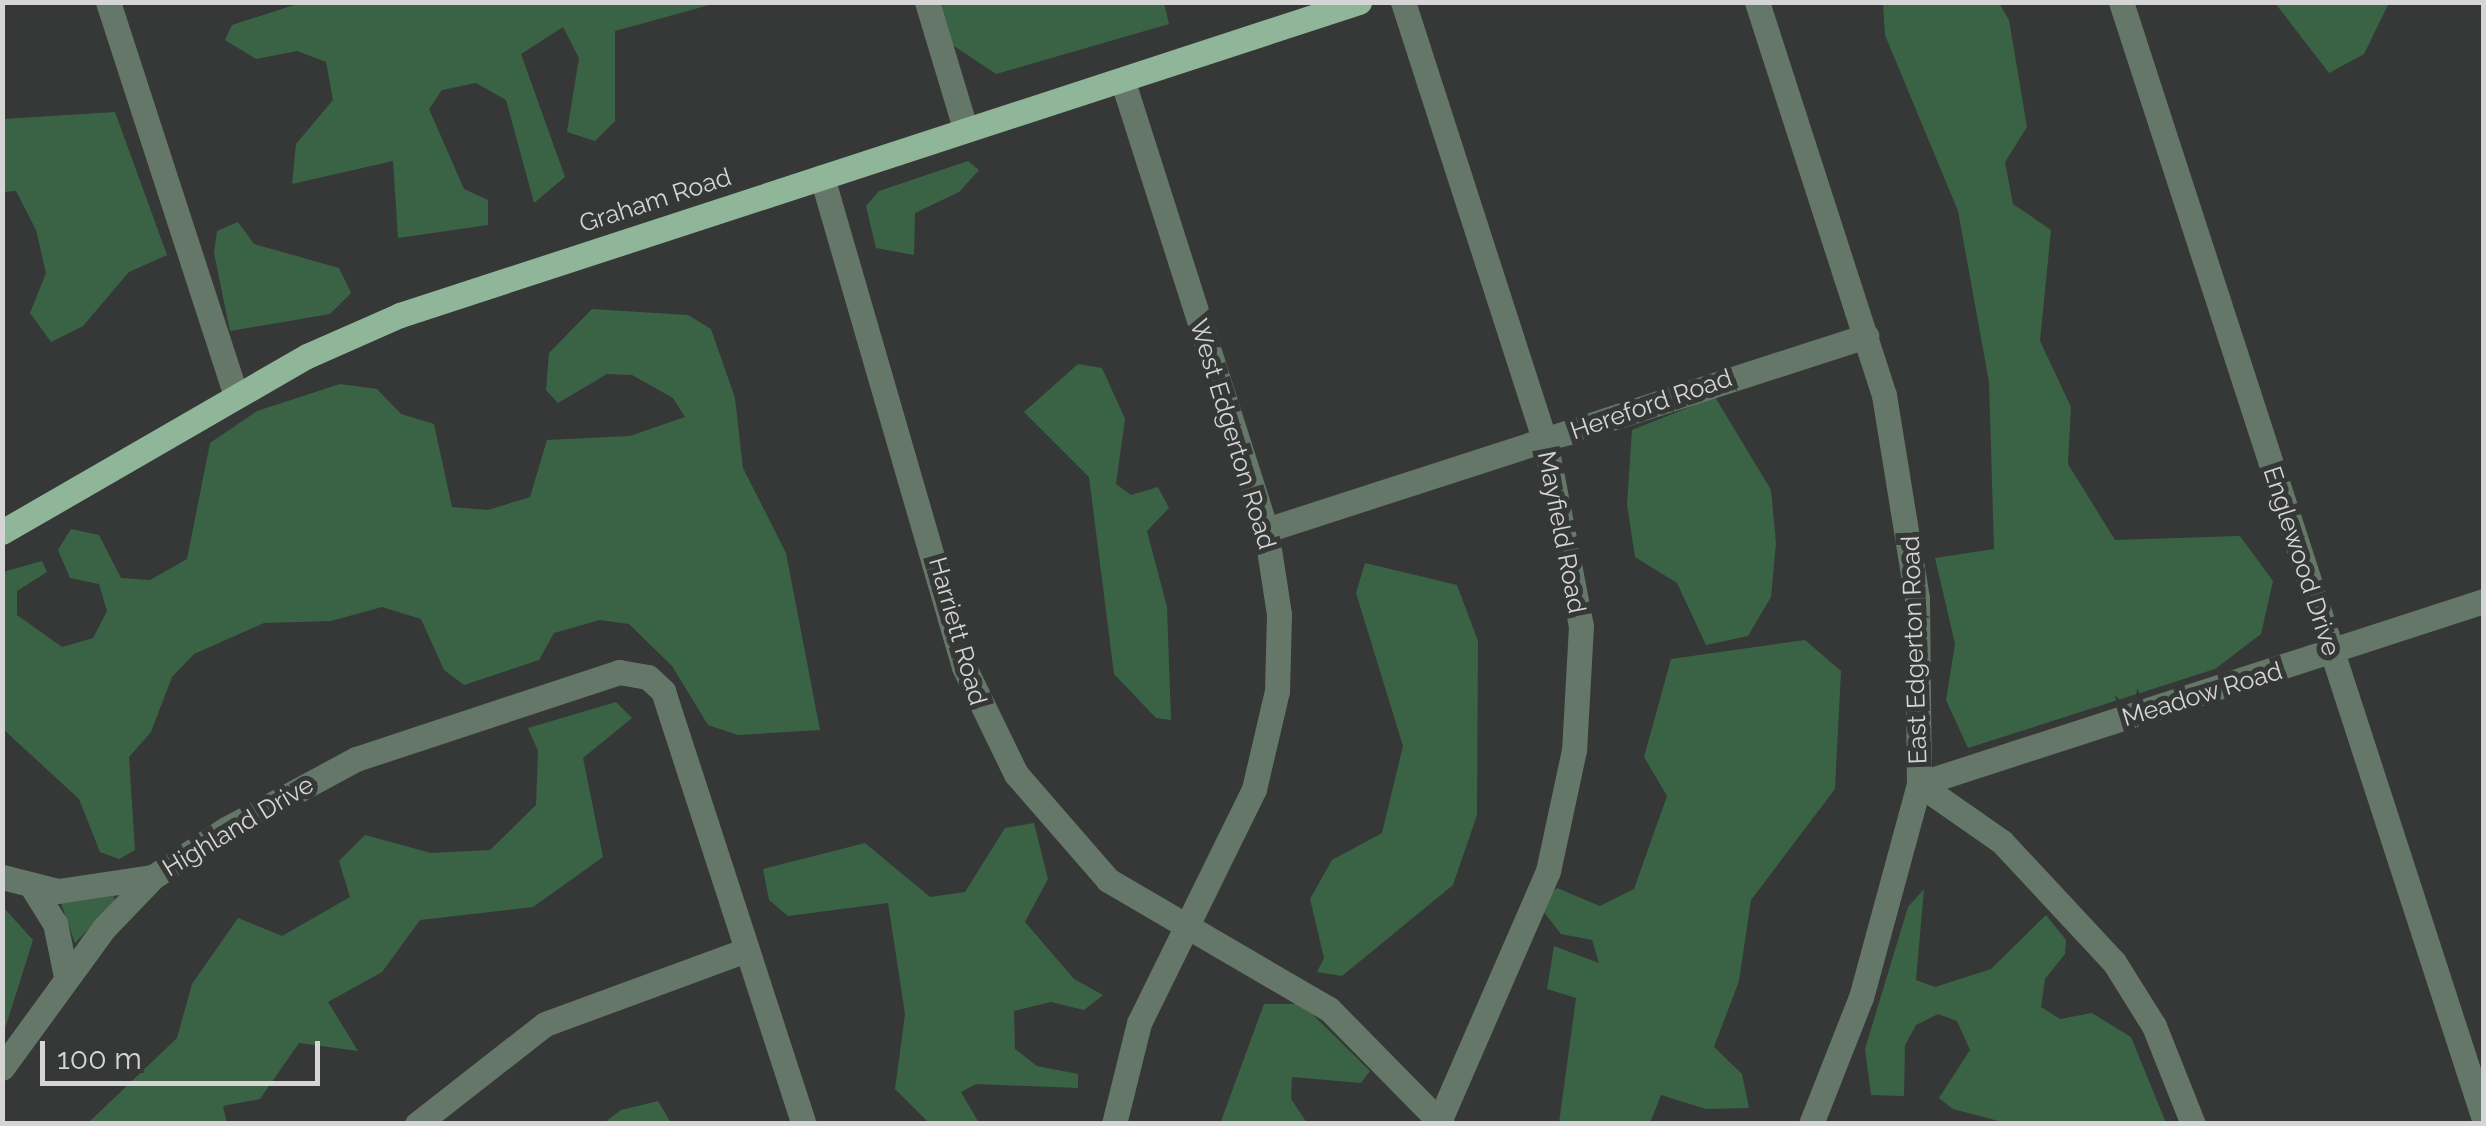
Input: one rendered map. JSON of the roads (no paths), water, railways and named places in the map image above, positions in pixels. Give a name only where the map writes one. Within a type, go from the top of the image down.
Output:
[{"type":"main road","name":"Graham Road","points":[[2,532],[236,396],[400,315],[1359,2]]},
{"type":"street","points":[[108,2],[236,396]]},
{"type":"street","points":[[927,2],[965,128]]},
{"type":"street","name":"Mayfield Road","points":[[1403,2],[1544,441],[1581,626],[1574,750],[1525,933],[1441,1120]]},
{"type":"street","name":"East Edgerton Road","points":[[1757,2],[1866,336],[1912,539],[1919,784],[1861,997],[1811,1124]]},
{"type":"street","name":"Englewood Drive","points":[[2120,2],[2484,1119]]},
{"type":"street","name":"West Edgerton Road","points":[[1114,1124],[1124,1058],[1189,933],[1269,739],[1279,614],[1266,530],[1122,80]]},
{"type":"street","name":"Harriett Road","points":[[822,177],[985,721],[1032,798],[1083,858],[1189,933],[1330,1009],[1441,1120]]},
{"type":"street","name":"Hereford Road","points":[[1266,530],[1866,336]]},
{"type":"street","name":"Meadow Road","points":[[1919,784],[2484,601]]},
{"type":"street","name":"Highland Drive","points":[[2,1068],[66,976],[154,878],[303,783],[397,744],[618,672],[648,677],[662,692],[746,950]]},
{"type":"street","points":[[1919,784],[2002,842],[2114,962],[2154,1026],[2194,1124]]},
{"type":"street","points":[[2,877],[34,890],[154,878]]},
{"type":"street","points":[[34,890],[55,922],[66,976]]},
{"type":"street","points":[[417,1124],[545,1024],[746,950],[804,1124]]}]
